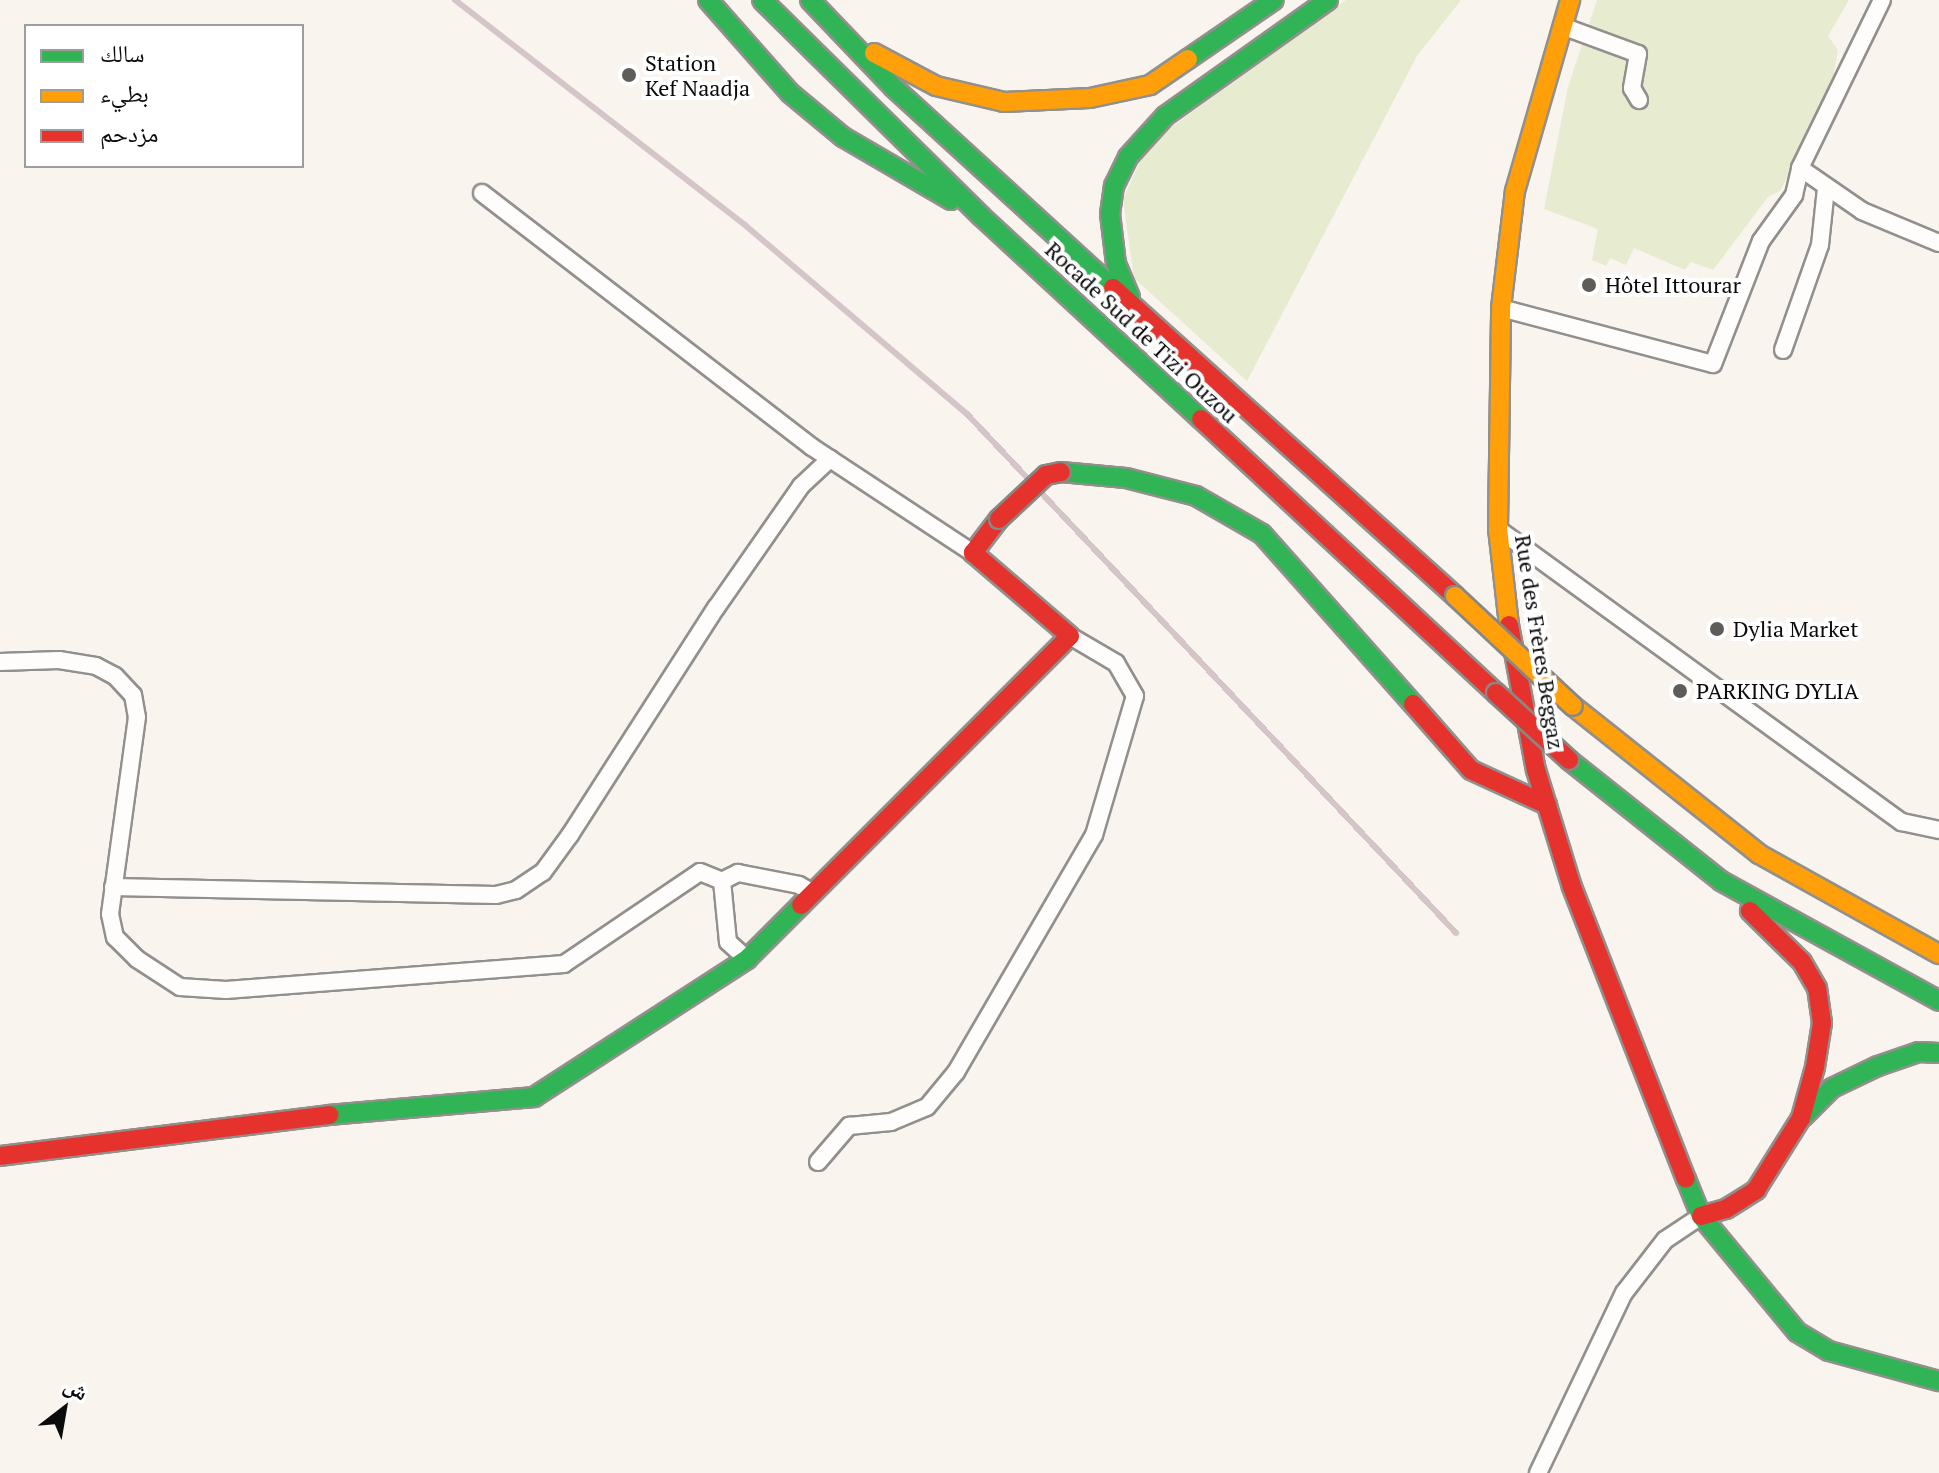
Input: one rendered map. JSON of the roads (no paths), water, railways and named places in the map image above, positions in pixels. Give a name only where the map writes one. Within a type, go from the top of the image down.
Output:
[{"type":"main road","points":[[708,0],[790,93],[843,137],[981,216]]},
{"type":"main road","name":"Rocade Sud de Tizi Ouzou","points":[[762,0],[981,216],[1496,693],[1569,760],[1721,881]]},
{"type":"main road","name":"Rocade Sud de Tizi Ouzou","points":[[810,0],[904,98],[1573,706],[1759,854],[1939,954]]},
{"type":"main road","points":[[836,28],[897,68],[936,86],[1004,102],[1090,98],[1150,85],[1274,0]]},
{"type":"main road","points":[[1134,306],[1116,264],[1110,214],[1114,186],[1128,157],[1165,116],[1328,0]]},
{"type":"main road","name":"Rue des Frères Beggaz","points":[[1569,2],[1515,191],[1501,308],[1498,529],[1519,689],[1547,805],[1572,887],[1701,1216],[1736,1264],[1797,1332],[1829,1351],[1939,1381]]},
{"type":"main road","points":[[0,1156],[276,1120],[534,1097],[747,959],[1070,636],[973,553],[999,519],[1046,475],[1061,472],[1126,478],[1196,496],[1262,534],[1471,770],[1547,805]]},
{"type":"main road","points":[[1721,881],[1939,1001]]},
{"type":"main road","points":[[1721,881],[1802,962],[1817,988],[1822,1023],[1801,1118]]},
{"type":"main road","points":[[1701,1216],[1726,1209],[1756,1190],[1801,1118],[1832,1088],[1878,1066],[1919,1052],[1939,1053]]},
{"type":"street","points":[[1501,308],[1713,364],[1744,277],[1761,241],[1794,195],[1800,168],[1882,0]]},
{"type":"street","points":[[1562,26],[1638,54],[1632,88],[1639,100]]},
{"type":"street","points":[[1800,168],[1862,211],[1939,243]]},
{"type":"street","points":[[1783,350],[1820,245],[1826,188]]},
{"type":"street","points":[[482,193],[830,459],[973,553]]},
{"type":"street","points":[[113,887],[496,895],[516,890],[543,872],[570,835],[724,596],[801,486],[830,459]]},
{"type":"street","points":[[1498,529],[1902,822],[1939,830]]},
{"type":"street","points":[[818,1162],[849,1126],[891,1122],[927,1107],[956,1072],[1094,835],[1135,696],[1116,663],[1070,636]]},
{"type":"street","points":[[0,662],[59,660],[96,666],[115,676],[133,695],[137,717],[110,914],[115,937],[157,975],[180,987],[202,991],[564,964],[700,872],[722,881],[738,873],[799,885],[813,893]]},
{"type":"street","points":[[722,881],[728,942],[747,959]]},
{"type":"street","points":[[1538,1473],[1624,1293],[1665,1240],[1701,1216]]},
{"type":"railway","points":[[455,0],[746,226],[967,414],[1456,933]]},
{"type":"place","name":"Station Kef Naadja","points":[[629,75]]},
{"type":"place","name":"Hôtel Ittourar","points":[[1589,285]]},
{"type":"place","name":"Dylia Market","points":[[1717,629]]},
{"type":"place","name":"PARKING DYLIA","points":[[1680,691]]}]
